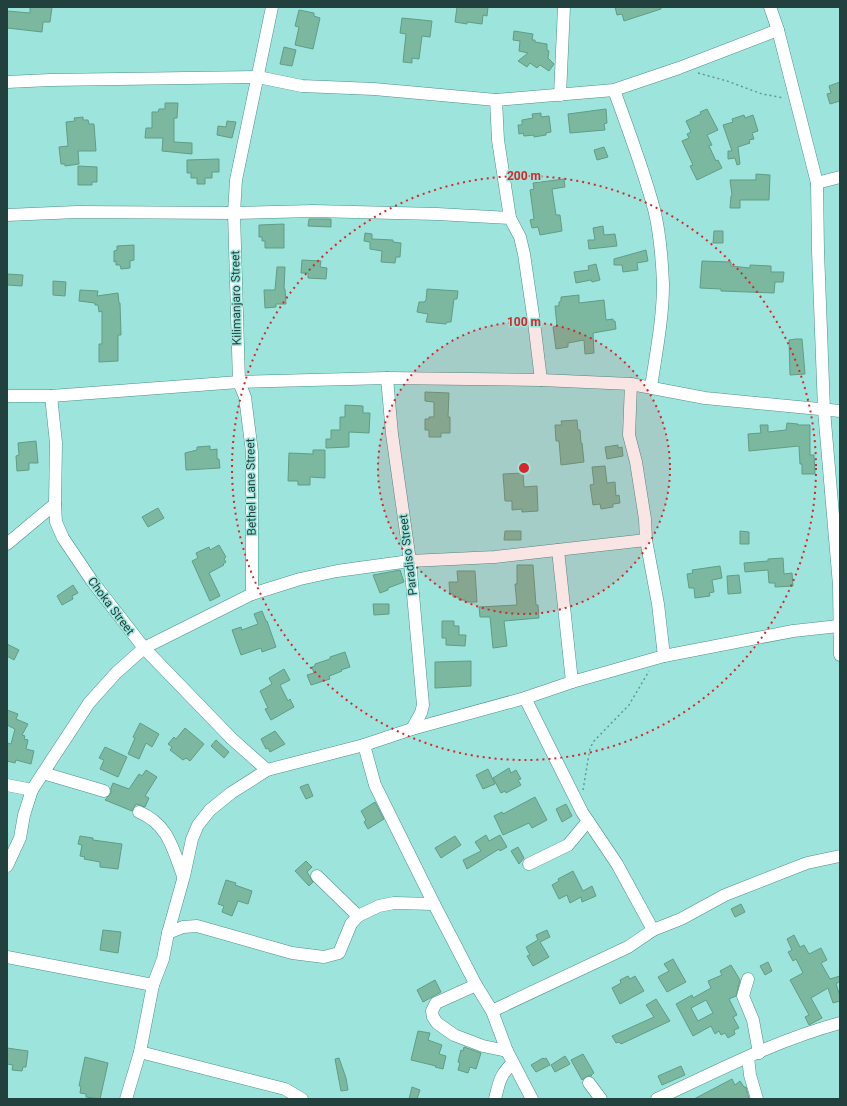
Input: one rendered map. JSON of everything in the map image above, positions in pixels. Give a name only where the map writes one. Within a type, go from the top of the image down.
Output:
[{"type":"street","name":"Kilimanjaro Street","points":[[239,382],[234,213],[236,180],[272,7]]},
{"type":"street","points":[[560,95],[564,7]]},
{"type":"street","points":[[770,7],[778,30],[817,183],[824,410],[839,585],[840,655]]},
{"type":"street","points":[[7,82],[50,80],[258,78],[302,86],[374,89],[496,100],[614,90],[679,68],[778,30]]},
{"type":"street","points":[[614,90],[630,133],[654,210],[660,246],[663,285],[661,318],[651,387]]},
{"type":"street","points":[[496,100],[498,140],[510,218],[520,237],[524,254],[541,380]]},
{"type":"street","points":[[817,183],[840,177]]},
{"type":"street","points":[[7,215],[77,212],[234,213],[313,211],[437,214],[510,218]]},
{"type":"street","points":[[7,396],[51,396],[239,382],[387,378],[541,380],[631,384],[704,398],[840,411]]},
{"type":"street","name":"Paradiso Street","points":[[387,378],[392,434],[410,561],[423,705],[421,713],[412,729]]},
{"type":"street","name":"Bethel Lane Street","points":[[239,382],[245,397],[252,452],[252,594]]},
{"type":"street","points":[[631,384],[629,435],[636,462],[645,519],[646,540],[658,604],[659,658]]},
{"type":"street","name":"Choka Street","points":[[51,396],[56,443],[56,522],[63,538],[92,581],[144,648],[232,739],[267,770]]},
{"type":"street","points":[[7,544],[55,504]]},
{"type":"street","points":[[7,866],[20,838],[24,815],[32,790],[88,703],[116,673],[144,648],[252,594],[300,579],[337,571],[410,561],[495,557],[646,540]]},
{"type":"street","points":[[558,550],[572,682]]},
{"type":"street","points":[[126,1099],[140,1052],[153,985],[163,959],[168,933],[184,876],[192,839],[198,825],[210,810],[231,793],[267,770],[525,698],[572,682],[659,658],[793,631],[839,626]]},
{"type":"street","points":[[525,698],[585,817],[617,864],[652,930]]},
{"type":"street","points":[[423,705],[426,710],[441,721]]},
{"type":"street","points":[[364,744],[375,785],[434,904],[476,985],[492,1011],[507,1051],[532,1099]]},
{"type":"street","points":[[43,773],[104,791]]},
{"type":"street","points":[[7,785],[32,790]]},
{"type":"street","points":[[140,812],[149,816],[162,827],[184,876]]},
{"type":"street","points":[[529,864],[568,845],[585,817]]},
{"type":"street","points":[[492,1011],[628,947],[652,930],[681,919],[724,895],[807,863],[840,856]]},
{"type":"street","points":[[317,876],[358,916]]},
{"type":"street","points":[[168,933],[183,927],[197,926],[292,952],[324,958],[338,953],[351,924],[358,916],[379,906],[394,903],[434,904]]},
{"type":"street","points":[[7,958],[153,985]]},
{"type":"street","points":[[748,979],[743,996],[753,1020],[753,1055],[750,1076],[757,1099]]},
{"type":"street","points":[[476,985],[436,1003],[432,1011],[433,1017],[437,1023],[454,1035],[483,1046],[507,1051]]},
{"type":"street","points":[[657,1099],[753,1055],[821,1028],[840,1023]]},
{"type":"street","points":[[140,1052],[285,1089],[302,1099]]},
{"type":"street","points":[[495,1099],[501,1077],[505,1070],[513,1063]]},
{"type":"street","points":[[589,1083],[600,1099]]},
{"type":"path","points":[[679,68],[727,81],[762,94],[778,98],[796,99]]},
{"type":"path","points":[[585,817],[583,789],[590,748],[594,741],[628,705],[659,658]]},
{"type":"building","points":[[30,7],[52,7],[50,22],[43,22],[42,32],[7,28],[7,11],[30,13]]},
{"type":"building","points":[[457,7],[488,7],[487,16],[483,15],[482,24],[455,22]]},
{"type":"building","points":[[615,7],[661,7],[661,9],[624,21],[622,14],[617,15]]},
{"type":"building","points":[[299,10],[314,13],[314,16],[320,18],[313,49],[295,45],[299,27],[295,26]]},
{"type":"building","points":[[402,18],[432,21],[430,37],[422,36],[419,59],[412,58],[412,63],[403,62],[406,34],[400,33]]},
{"type":"building","points":[[514,31],[533,34],[532,40],[547,44],[547,50],[549,51],[548,58],[554,64],[549,71],[540,65],[537,68],[530,63],[527,67],[518,61],[528,53],[519,51],[520,41],[513,40]]},
{"type":"building","points":[[284,47],[296,50],[292,66],[280,64]]},
{"type":"building","points":[[840,82],[840,101],[830,104],[827,94],[831,93],[829,86]]},
{"type":"building","points":[[165,103],[178,103],[177,118],[174,118],[174,142],[192,143],[192,154],[162,151],[163,138],[145,138],[146,128],[152,128],[152,112],[158,112],[159,109],[165,109]]},
{"type":"building","points":[[606,109],[607,123],[604,124],[605,130],[570,133],[568,114]]},
{"type":"building","points":[[707,109],[718,130],[707,135],[712,145],[709,146],[716,161],[718,160],[722,168],[697,180],[690,166],[693,165],[682,141],[689,138],[687,134],[691,132],[686,121],[701,114],[700,112]]},
{"type":"building","points":[[541,113],[541,117],[549,116],[551,132],[546,133],[546,135],[534,137],[534,135],[524,136],[523,133],[519,134],[518,125],[522,125],[522,120],[533,118],[532,114]]},
{"type":"building","points":[[744,115],[745,118],[753,115],[758,131],[752,133],[754,139],[749,140],[750,143],[738,147],[740,164],[737,165],[735,158],[728,159],[728,151],[732,151],[723,125],[733,122],[732,119]]},
{"type":"building","points":[[83,117],[83,120],[88,120],[89,124],[94,124],[96,151],[78,151],[79,164],[65,166],[65,164],[61,164],[59,147],[68,146],[66,122],[75,121],[74,118]]},
{"type":"building","points":[[227,121],[236,122],[232,138],[217,135],[218,126],[226,127]]},
{"type":"building","points":[[604,147],[608,157],[597,160],[594,150]]},
{"type":"building","points":[[219,159],[219,172],[212,172],[212,178],[205,178],[205,184],[197,184],[197,178],[191,178],[191,173],[187,173],[187,160]]},
{"type":"building","points":[[78,166],[97,167],[97,182],[92,182],[92,185],[78,185]]},
{"type":"building","points":[[756,174],[770,175],[769,200],[740,200],[740,208],[730,208],[732,195],[730,180],[756,180]]},
{"type":"building","points":[[564,179],[565,187],[552,189],[556,215],[560,215],[562,231],[540,235],[538,227],[532,228],[530,220],[534,219],[530,190],[534,189],[533,183]]},
{"type":"building","points":[[309,219],[331,219],[331,227],[308,226]]},
{"type":"building","points":[[284,224],[284,248],[265,248],[265,241],[262,241],[262,237],[259,237],[259,225]]},
{"type":"building","points":[[603,226],[604,235],[615,234],[617,246],[589,249],[588,240],[595,240],[593,228]]},
{"type":"building","points":[[714,231],[723,231],[723,243],[713,243]]},
{"type":"building","points":[[365,233],[372,234],[372,239],[393,240],[393,242],[401,243],[400,257],[396,257],[395,263],[381,262],[382,251],[370,249],[370,242],[364,241]]},
{"type":"building","points":[[134,245],[134,260],[130,261],[130,268],[121,269],[120,265],[116,265],[116,261],[114,262],[114,251],[117,250],[117,246]]},
{"type":"building","points":[[646,250],[648,261],[637,263],[638,270],[623,272],[622,265],[614,265],[614,259]]},
{"type":"building","points":[[302,260],[321,261],[320,267],[327,268],[326,279],[308,278],[308,273],[301,273]]},
{"type":"building","points":[[702,261],[731,262],[731,266],[750,268],[750,265],[771,266],[771,272],[784,272],[783,282],[775,282],[774,293],[721,291],[721,289],[700,288]]},
{"type":"building","points":[[596,264],[600,280],[576,283],[574,272],[589,270],[588,266]]},
{"type":"building","points":[[277,267],[285,267],[284,289],[286,304],[276,304],[276,307],[265,308],[264,290],[275,290]]},
{"type":"building","points":[[7,274],[23,275],[22,286],[7,285]]},
{"type":"building","points":[[53,281],[66,282],[65,296],[53,295]]},
{"type":"building","points":[[427,289],[458,291],[457,299],[454,299],[451,322],[447,322],[446,324],[426,322],[428,314],[417,312],[419,302],[424,302],[426,300]]},
{"type":"building","points":[[80,290],[98,291],[97,296],[118,293],[120,303],[121,335],[118,335],[118,361],[99,362],[99,344],[102,344],[102,311],[99,312],[98,305],[95,305],[95,303],[79,301]]},
{"type":"building","points":[[579,295],[579,303],[604,300],[606,320],[613,319],[613,321],[615,321],[616,329],[593,333],[594,353],[585,354],[584,340],[568,343],[568,347],[556,349],[553,327],[557,326],[555,306],[559,306],[561,297]]},
{"type":"building","points":[[802,339],[805,374],[790,375],[789,340]]},
{"type":"building","points":[[425,392],[449,393],[448,417],[450,417],[450,433],[441,433],[441,437],[429,437],[429,430],[425,430],[425,419],[434,417],[434,402],[425,401]]},
{"type":"building","points":[[345,405],[363,406],[363,413],[370,413],[369,433],[349,432],[349,447],[326,448],[326,439],[331,439],[331,430],[340,430],[340,417],[345,417]]},
{"type":"building","points":[[577,420],[578,430],[580,430],[584,462],[561,465],[559,441],[556,441],[555,425],[562,425],[561,421]]},
{"type":"building","points":[[787,423],[810,425],[810,455],[814,455],[815,474],[802,474],[799,446],[749,451],[748,434],[761,433],[760,425],[768,425],[768,432],[786,430]]},
{"type":"building","points":[[36,441],[38,463],[29,463],[29,470],[17,471],[16,456],[19,455],[18,443]]},
{"type":"building","points":[[618,445],[618,448],[622,447],[623,456],[607,459],[605,447]]},
{"type":"building","points":[[210,446],[210,450],[217,449],[217,459],[219,459],[220,468],[186,470],[185,453],[197,450],[197,447]]},
{"type":"building","points":[[313,450],[325,450],[325,478],[310,477],[310,485],[298,485],[298,481],[288,481],[289,453],[313,454]]},
{"type":"building","points":[[605,466],[607,483],[615,482],[616,496],[619,495],[620,503],[613,504],[613,507],[601,509],[600,504],[593,505],[590,485],[594,484],[592,467]]},
{"type":"building","points":[[523,473],[524,487],[537,486],[538,511],[522,512],[522,509],[512,510],[512,501],[505,501],[503,474]]},
{"type":"building","points":[[158,508],[164,518],[148,527],[142,517]]},
{"type":"building","points":[[505,531],[521,531],[521,540],[504,540]]},
{"type":"building","points":[[740,531],[749,532],[749,544],[740,544]]},
{"type":"building","points":[[219,545],[226,557],[224,559],[226,562],[223,564],[224,565],[209,573],[220,596],[210,601],[192,561],[198,558],[196,553],[209,547],[210,550]]},
{"type":"building","points":[[783,558],[784,574],[792,573],[793,586],[775,587],[775,583],[769,583],[768,570],[745,572],[744,563]]},
{"type":"building","points":[[517,565],[533,565],[536,605],[538,605],[539,618],[504,621],[507,646],[493,648],[490,617],[480,617],[479,607],[517,605],[515,584],[517,584]]},
{"type":"building","points":[[720,566],[722,578],[712,580],[714,592],[709,593],[710,596],[695,598],[694,588],[689,588],[687,574],[693,573],[692,570]]},
{"type":"building","points":[[400,570],[404,582],[388,588],[388,590],[380,593],[373,575]]},
{"type":"building","points":[[457,571],[475,571],[477,602],[465,602],[465,600],[459,600],[459,597],[453,597],[453,594],[450,594],[449,582],[458,582]]},
{"type":"building","points":[[739,575],[741,593],[728,594],[727,576]]},
{"type":"building","points":[[73,585],[78,593],[72,596],[73,599],[62,605],[57,596]]},
{"type":"building","points":[[373,604],[389,604],[389,614],[374,615]]},
{"type":"building","points":[[262,611],[276,647],[262,652],[261,648],[241,655],[232,630],[241,627],[242,630],[258,624],[254,614]]},
{"type":"building","points":[[442,621],[454,621],[454,626],[459,626],[459,635],[466,635],[465,646],[446,645],[446,638],[442,638]]},
{"type":"building","points":[[7,644],[19,650],[14,660],[7,656]]},
{"type":"building","points":[[345,652],[350,667],[329,676],[330,679],[311,685],[307,675],[314,673],[312,667],[315,666],[315,664]]},
{"type":"building","points":[[471,661],[471,686],[435,688],[435,662]]},
{"type":"building","points":[[284,669],[290,680],[280,685],[288,701],[290,699],[294,707],[271,720],[265,709],[268,708],[260,691],[272,684],[269,678]]},
{"type":"building","points":[[7,710],[18,714],[16,719],[28,724],[22,735],[25,736],[24,739],[28,740],[26,749],[34,751],[31,764],[16,760],[15,763],[7,761],[7,743],[11,744],[15,729],[7,725]]},
{"type":"building","points":[[140,723],[159,734],[152,747],[146,743],[139,759],[128,754],[135,738],[133,737]]},
{"type":"building","points":[[185,728],[204,744],[190,761],[186,758],[183,760],[170,750],[172,747],[168,744],[174,737],[176,739]]},
{"type":"building","points":[[275,731],[285,744],[270,752],[268,748],[266,749],[261,739]]},
{"type":"building","points":[[216,740],[229,752],[224,758],[211,746]]},
{"type":"building","points":[[105,747],[127,757],[118,777],[100,769],[104,760],[99,758]]},
{"type":"building","points":[[509,768],[511,773],[516,770],[521,779],[518,780],[521,785],[506,793],[505,791],[501,793],[493,778]]},
{"type":"building","points":[[488,769],[495,784],[483,789],[476,775]]},
{"type":"building","points":[[146,770],[157,777],[145,796],[149,798],[145,807],[136,804],[132,811],[105,800],[111,793],[113,783],[129,789],[139,774],[142,776]]},
{"type":"building","points":[[308,784],[313,796],[306,799],[300,787]]},
{"type":"building","points":[[535,797],[547,820],[532,828],[529,823],[503,835],[494,816],[502,812],[503,814]]},
{"type":"building","points":[[375,802],[384,819],[368,829],[364,822],[366,820],[361,811]]},
{"type":"building","points":[[566,804],[572,816],[562,822],[556,809]]},
{"type":"building","points":[[486,835],[489,841],[500,835],[507,847],[500,851],[499,849],[467,869],[463,860],[481,851],[475,842]]},
{"type":"building","points":[[80,836],[93,838],[93,840],[122,844],[118,869],[100,867],[100,862],[84,859],[85,857],[80,856],[82,845],[78,844]]},
{"type":"building","points":[[455,836],[461,845],[441,858],[435,848]]},
{"type":"building","points":[[518,847],[524,858],[519,864],[511,851]]},
{"type":"building","points":[[306,861],[312,867],[307,872],[313,882],[309,886],[295,871]]},
{"type":"building","points":[[573,871],[583,891],[592,886],[596,896],[582,902],[581,897],[570,903],[567,895],[559,899],[552,885],[559,881],[558,879]]},
{"type":"building","points":[[226,880],[252,891],[248,904],[238,901],[232,916],[222,912],[224,906],[218,904]]},
{"type":"building","points":[[741,904],[745,912],[735,917],[731,909]]},
{"type":"building","points":[[103,930],[121,932],[118,953],[100,950]]},
{"type":"building","points":[[547,930],[550,937],[540,942],[549,957],[533,966],[527,956],[530,955],[526,947],[538,940],[536,935]]},
{"type":"building","points":[[794,935],[800,947],[804,945],[809,954],[821,948],[827,960],[821,963],[830,979],[840,976],[840,981],[836,984],[840,1001],[833,1003],[828,988],[811,998],[822,1018],[809,1025],[805,1017],[809,1015],[790,980],[803,973],[796,959],[793,961],[788,952],[792,950],[787,939]]},
{"type":"building","points":[[673,959],[686,982],[667,992],[658,977],[669,971],[664,964]]},
{"type":"building","points":[[768,962],[772,971],[765,975],[760,966]]},
{"type":"building","points":[[731,965],[740,980],[736,996],[729,999],[737,1015],[733,1017],[739,1028],[734,1030],[735,1034],[728,1038],[725,1033],[721,1035],[719,1031],[715,1034],[711,1026],[693,1036],[676,1004],[692,995],[693,998],[711,988],[708,981],[722,975],[720,971]],"holes":[[[706,1000],[713,1013],[698,1021],[691,1008]]]},
{"type":"building","points":[[628,976],[630,979],[635,976],[644,991],[620,1004],[612,988],[621,983],[620,980]]},
{"type":"building","points":[[435,980],[441,992],[423,1002],[417,990]]},
{"type":"building","points":[[656,999],[670,1021],[621,1044],[619,1042],[616,1043],[612,1036],[654,1017],[646,1005]]},
{"type":"building","points":[[418,1031],[430,1033],[428,1040],[442,1045],[439,1054],[446,1056],[443,1069],[411,1060]]},
{"type":"building","points":[[464,1047],[481,1053],[476,1069],[470,1067],[468,1073],[458,1070],[461,1050],[463,1051]]},
{"type":"building","points":[[7,1048],[28,1051],[26,1067],[23,1067],[22,1071],[12,1070],[13,1065],[7,1064]]},
{"type":"building","points":[[583,1054],[594,1073],[591,1075],[592,1076],[588,1076],[582,1080],[571,1060]]},
{"type":"building","points":[[565,1056],[570,1064],[555,1072],[551,1065]]},
{"type":"building","points":[[85,1057],[108,1063],[100,1099],[86,1097],[86,1094],[80,1093],[81,1086],[79,1086]]},
{"type":"building","points":[[339,1058],[346,1078],[348,1090],[341,1091],[335,1059]]},
{"type":"building","points":[[543,1058],[546,1058],[550,1065],[536,1072],[531,1065]]},
{"type":"building","points":[[681,1066],[685,1075],[662,1085],[658,1076]]},
{"type":"building","points":[[732,1079],[735,1085],[740,1081],[744,1087],[746,1087],[749,1099],[694,1099]]},
{"type":"building","points":[[412,1087],[420,1090],[417,1099],[409,1099]]}]
